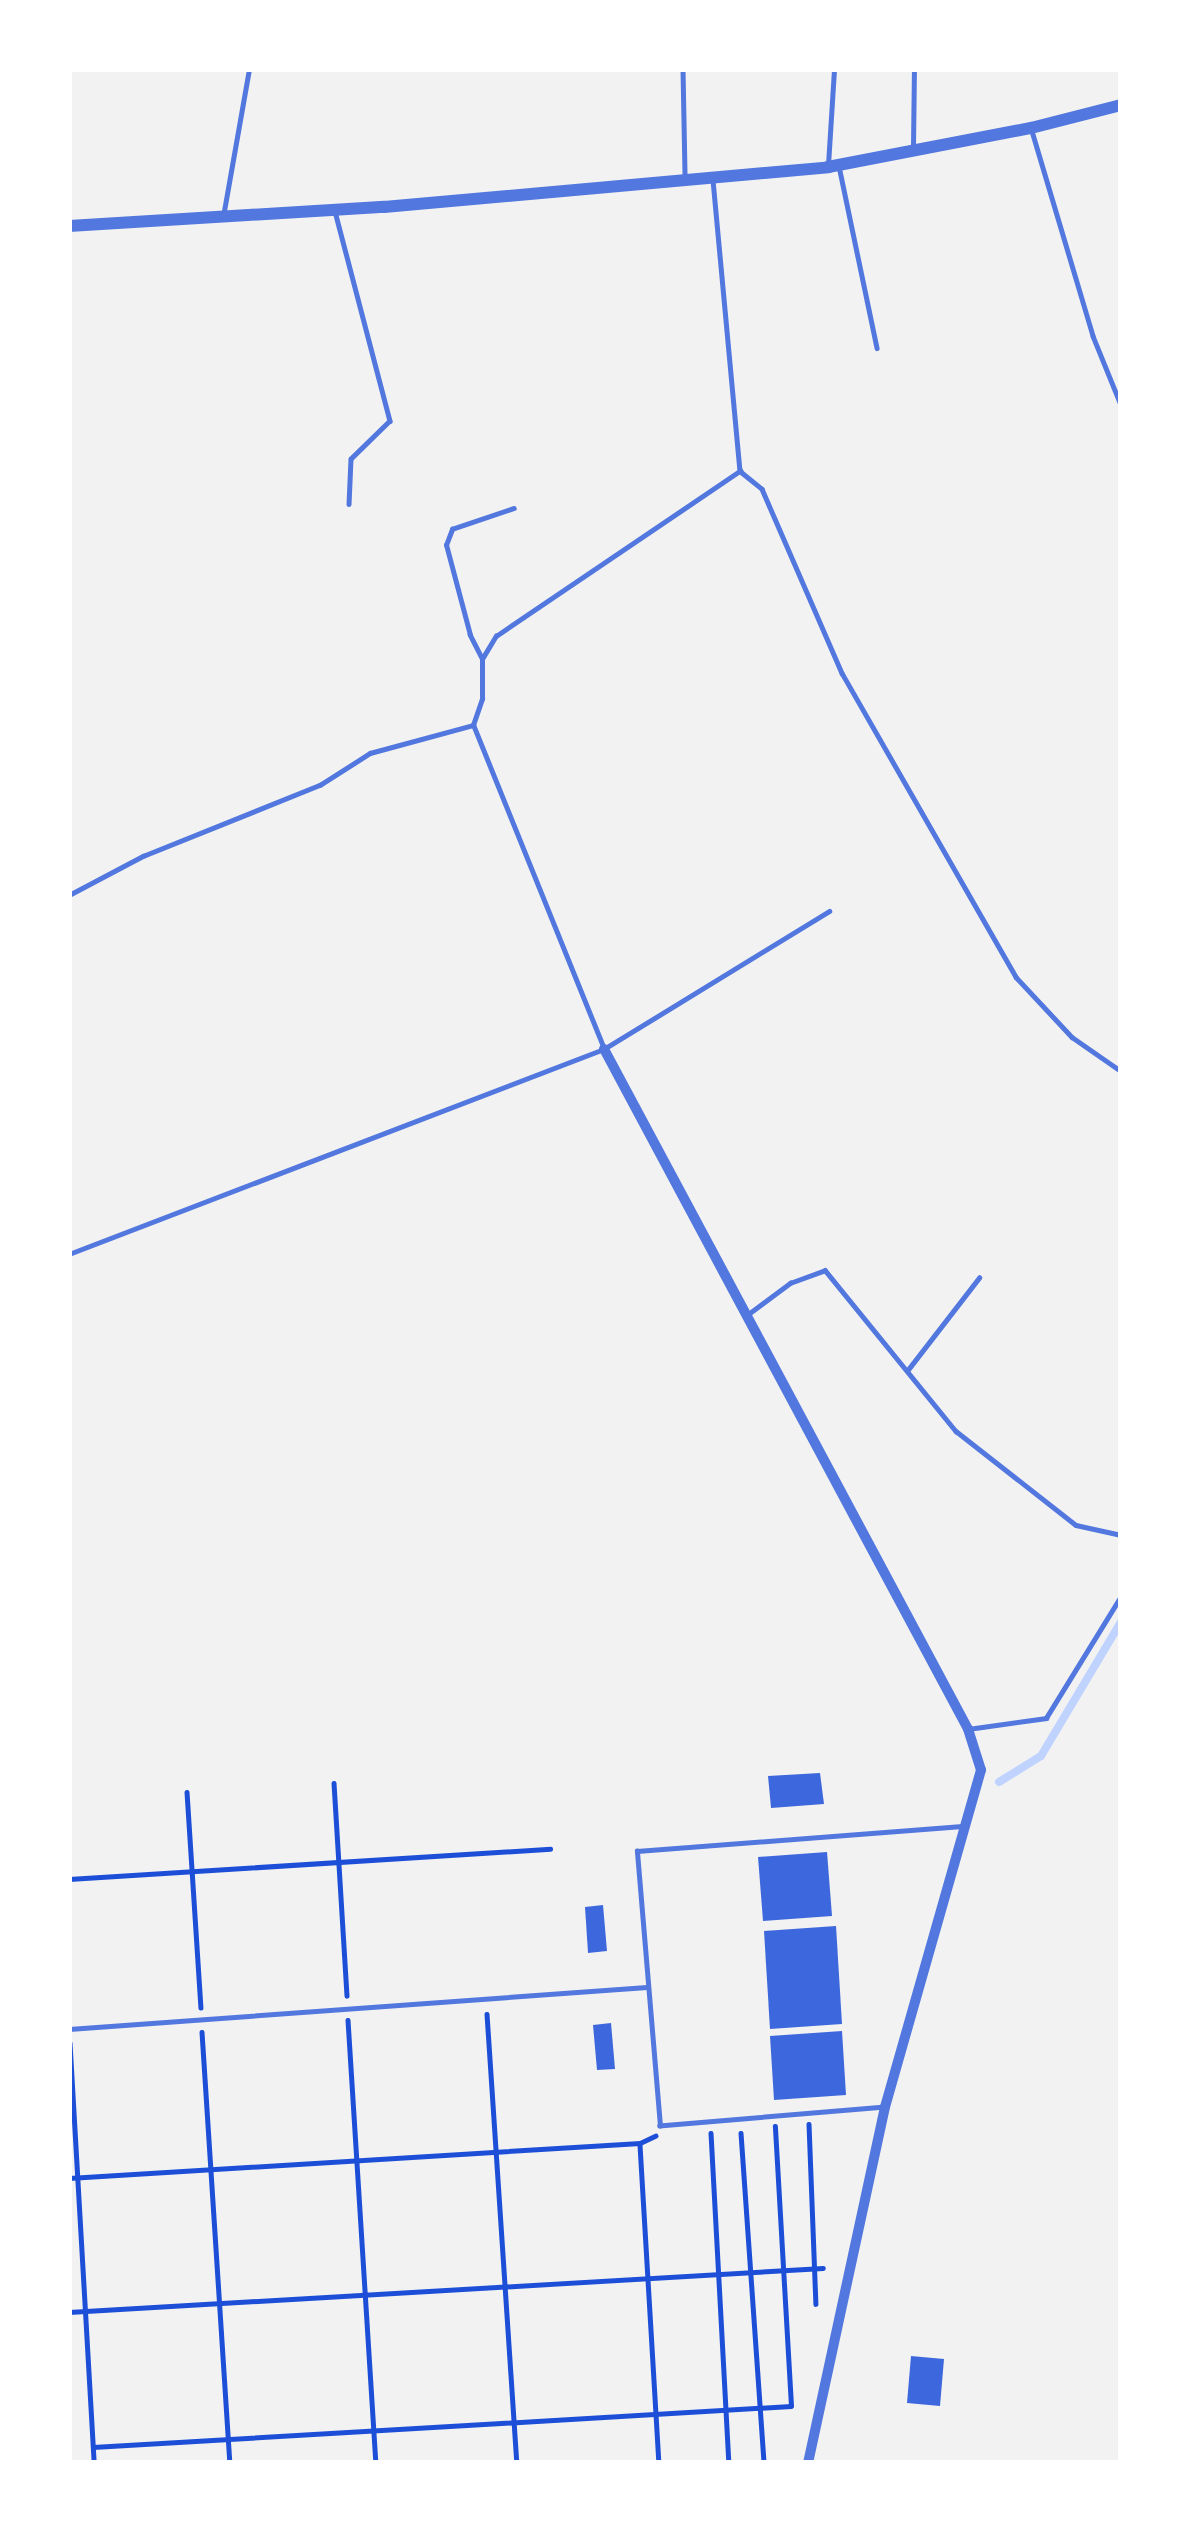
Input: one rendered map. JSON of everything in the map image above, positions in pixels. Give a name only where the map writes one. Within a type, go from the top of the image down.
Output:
[{"type":"street","points":[[69,226],[713,180],[834,166],[1031,128],[1121,105]]},
{"type":"street","points":[[604,1049],[968,1729],[981,1770],[969,1826],[885,2108],[808,2463]]},
{"type":"lane","points":[[223,215],[249,69]]},
{"type":"lane","points":[[683,69],[685,181]]},
{"type":"lane","points":[[834,69],[834,166],[877,348]]},
{"type":"lane","points":[[913,151],[914,69]]},
{"type":"lane","points":[[1031,128],[1094,336],[1121,405]]},
{"type":"lane","points":[[713,180],[740,471],[762,489],[842,673],[1016,977],[1072,1036],[1121,1072]]},
{"type":"lane","points":[[334,210],[390,421],[351,459],[350,504]]},
{"type":"lane","points":[[482,659],[496,636],[740,471]]},
{"type":"lane","points":[[514,508],[452,529],[446,545],[470,635],[482,659],[482,699],[473,725],[604,1049]]},
{"type":"lane","points":[[69,896],[143,856],[320,785],[370,753],[473,725]]},
{"type":"lane","points":[[69,1254],[604,1049],[829,911]]},
{"type":"lane","points":[[747,1315],[790,1283],[825,1270],[956,1431],[999,1470],[1076,1525],[1121,1535]]},
{"type":"lane","points":[[907,1371],[979,1278]]},
{"type":"lane","points":[[968,1729],[1046,1718],[1121,1596]]},
{"type":"lane","points":[[885,2108],[660,2126],[637,1851],[969,1826]]},
{"type":"lane","points":[[69,2029],[646,1987]]},
{"type":"path","points":[[334,1783],[376,2463]]},
{"type":"path","points":[[187,1792],[230,2463]]},
{"type":"path","points":[[69,1879],[550,1849]]},
{"type":"path","points":[[486,1998],[517,2463]]},
{"type":"path","points":[[69,2029],[94,2463]]},
{"type":"path","points":[[808,2116],[819,2268],[816,2304]]},
{"type":"path","points":[[93,2447],[790,2406],[774,2118]]},
{"type":"path","points":[[740,2120],[764,2463]]},
{"type":"path","points":[[710,2122],[729,2463]]},
{"type":"path","points":[[69,2178],[653,2142],[660,2126]]},
{"type":"path","points":[[640,2143],[659,2463]]},
{"type":"path","points":[[69,2312],[819,2268]]},
{"type":"building","points":[[820,1773],[824,1804],[771,1808],[768,1776]]},
{"type":"building","points":[[827,1852],[832,1916],[763,1921],[758,1857]]},
{"type":"building","points":[[603,1905],[607,1951],[588,1953],[585,1907]]},
{"type":"building","points":[[836,1926],[842,2024],[770,2029],[764,1931]]},
{"type":"building","points":[[611,2023],[615,2069],[597,2070],[593,2025]]},
{"type":"building","points":[[842,2031],[846,2095],[774,2100],[770,2036]]},
{"type":"building","points":[[911,2356],[944,2359],[940,2406],[907,2403]]},
{"type":"waterway","points":[[999,1782],[1041,1756],[1121,1622]]}]
